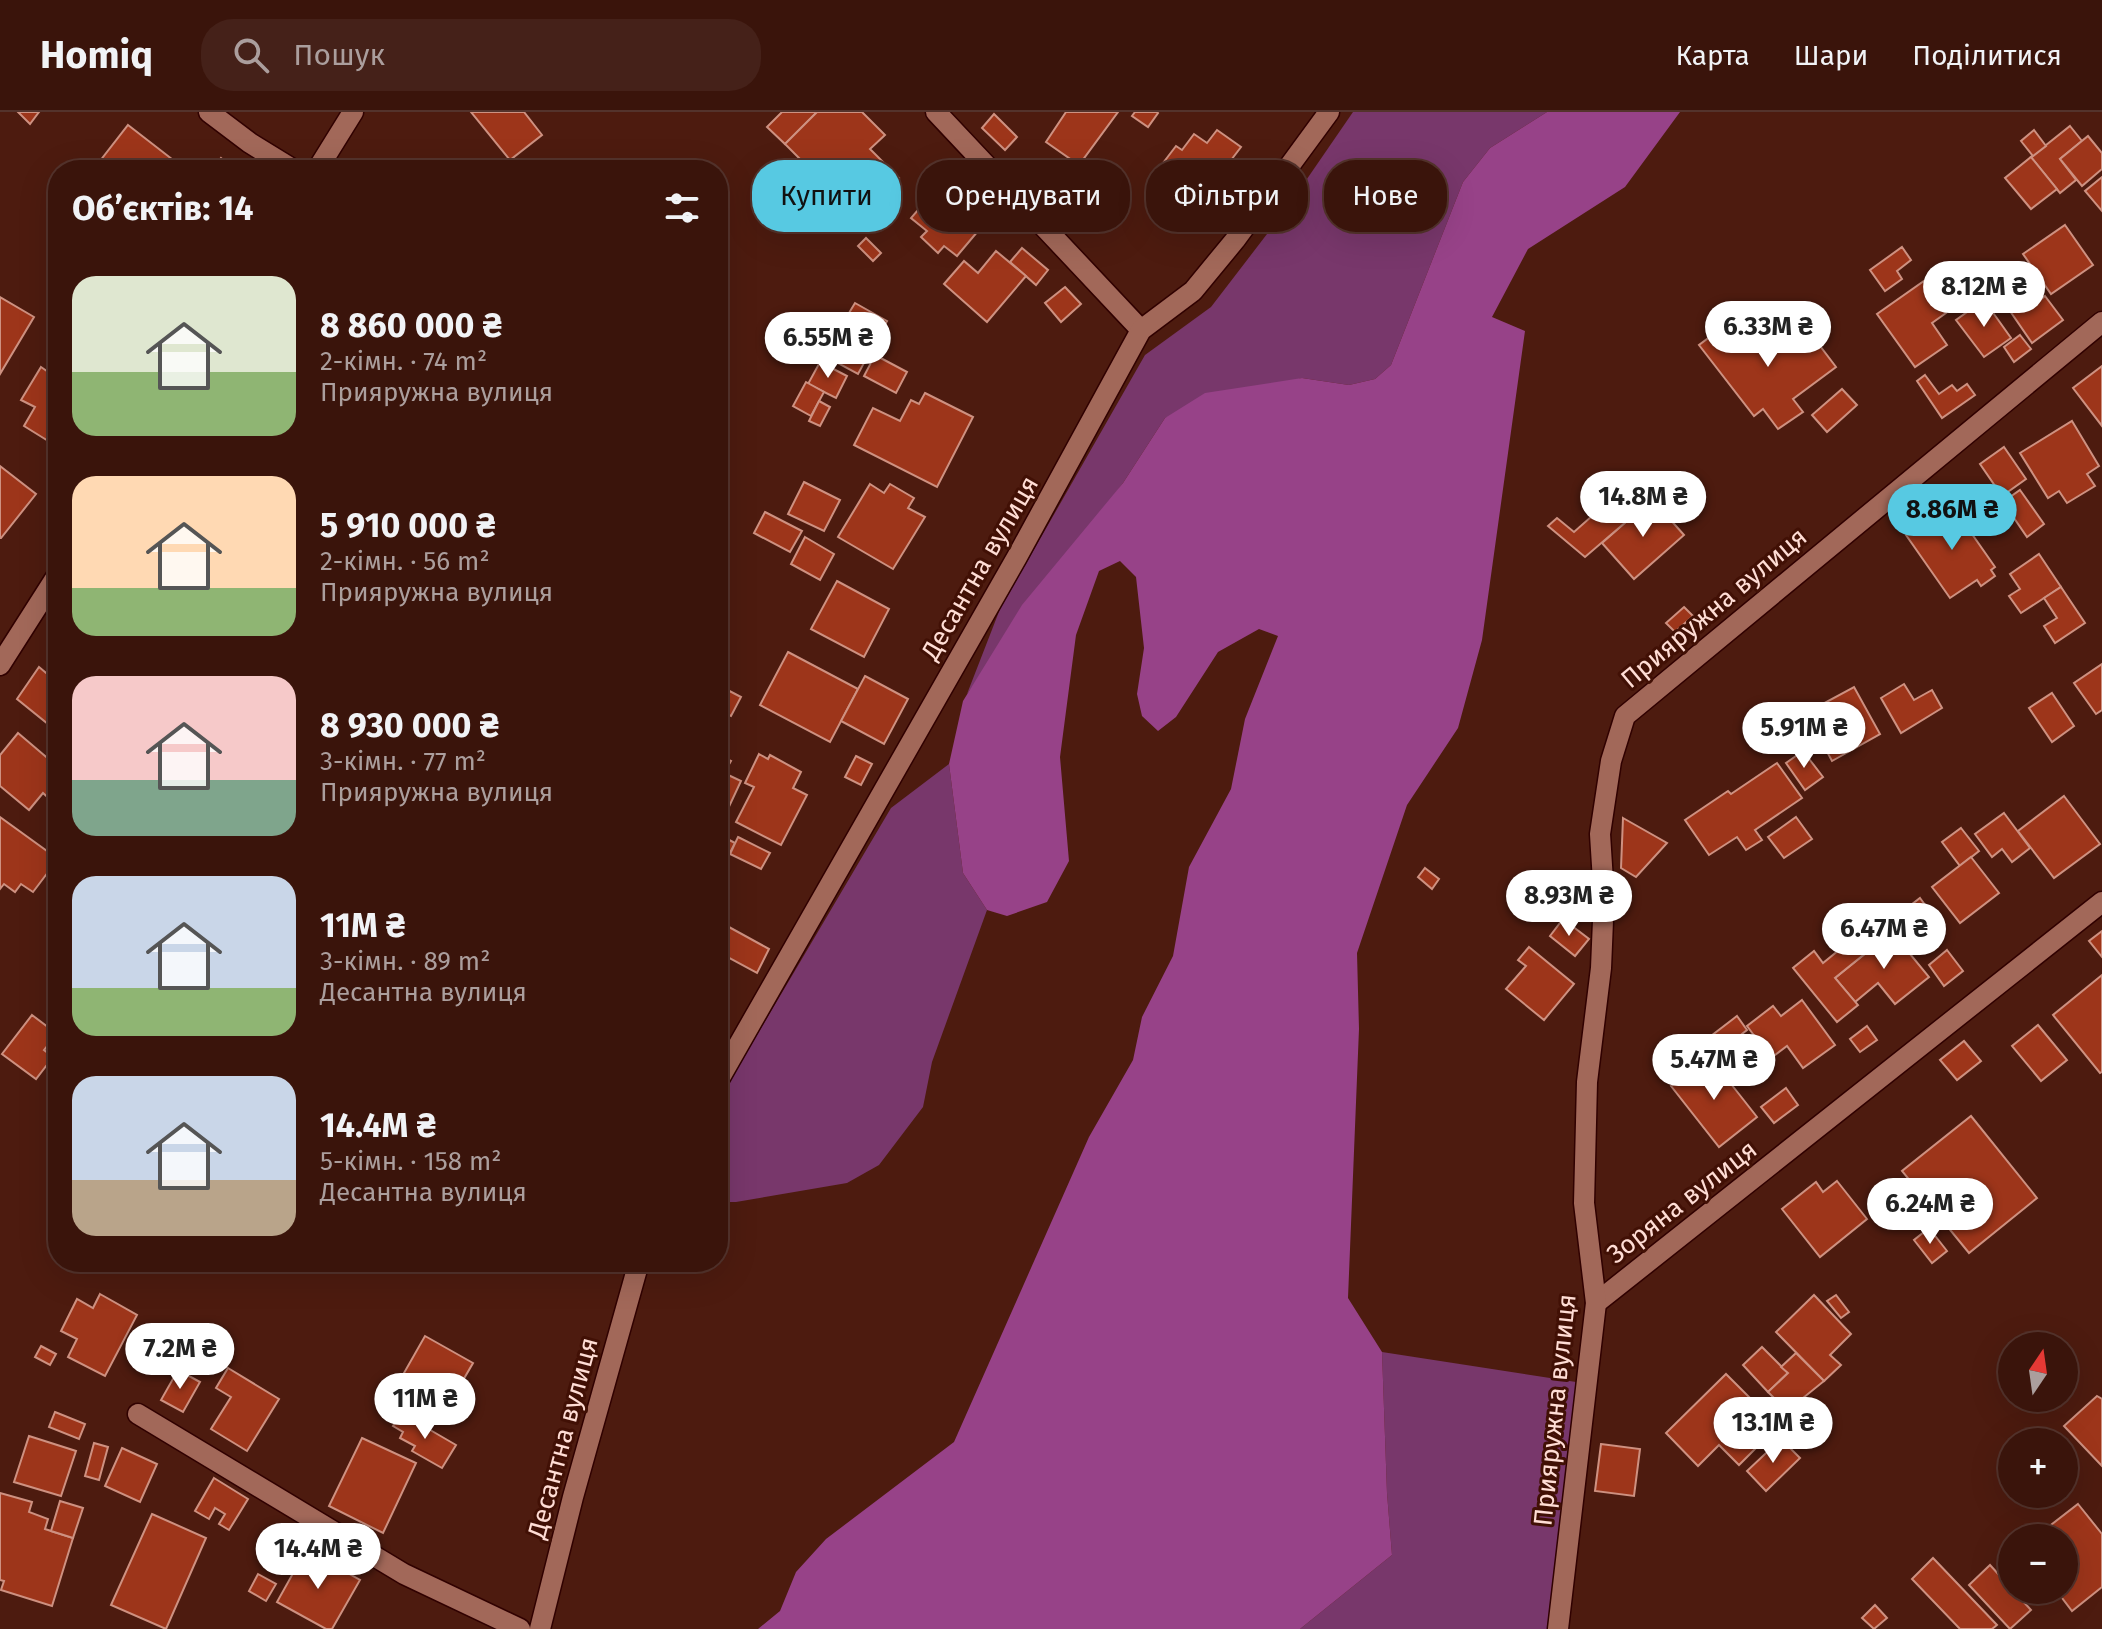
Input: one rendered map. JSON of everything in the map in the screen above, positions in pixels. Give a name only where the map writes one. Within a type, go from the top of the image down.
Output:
[{"type":"street","points":[[209,112],[278,160]]},
{"type":"street","points":[[323,160],[353,112]]},
{"type":"street","points":[[936,112],[1141,330]]},
{"type":"street","name":"Десантна вулиця","points":[[728,1063],[1032,529],[1141,330],[1193,291],[1235,240],[1329,112]]},
{"type":"street","name":"Прияружна вулиця","points":[[1558,1629],[1596,1303],[1584,1203],[1587,1082],[1601,968],[1604,897],[1600,834],[1611,761],[1625,716],[2102,322]]},
{"type":"street","points":[[0,665],[48,590]]},
{"type":"street","name":"Зоряна вулиця","points":[[1596,1303],[2102,902]]},
{"type":"street","name":"Десантна вулиця","points":[[540,1629],[573,1497],[636,1272]]},
{"type":"street","points":[[138,1414],[404,1574],[520,1629]]},
{"type":"shaded area","points":[[1353,112],[1547,112],[1490,148],[1463,182],[1447,223],[1447,160],[1324,160],[1324,232],[1443,232],[1391,365],[1375,379],[1349,385],[1302,378],[1165,418],[1123,483],[967,694],[1000,609],[1145,355],[1211,307],[1269,232],[1308,232],[1308,177]]},
{"type":"shaded area","points":[[1547,112],[1680,112],[1625,187],[1528,249],[1492,317],[1525,331],[1482,640],[1458,728],[1407,805],[1357,953],[1359,1029],[1348,1298],[1382,1352],[1392,1555],[1300,1629],[758,1629],[780,1611],[796,1572],[826,1539],[954,1442],[1089,1137],[1133,1060],[1142,1017],[1173,956],[1189,867],[1231,789],[1245,719],[1278,636],[1259,629],[1218,652],[1176,717],[1158,731],[1142,716],[1137,694],[1144,648],[1136,577],[1120,561],[1099,571],[1076,635],[1060,757],[1069,861],[1047,902],[1007,916],[987,910],[963,873],[949,764],[963,701],[1022,605],[1123,483],[1165,418],[1205,393],[1302,378],[1349,385],[1375,379],[1391,365],[1443,232],[1447,232],[1447,223],[1463,182],[1490,148]]},
{"type":"shaded area","points":[[949,764],[963,873],[987,910],[932,1062],[923,1107],[879,1165],[847,1183],[728,1202],[728,1084],[891,808]]},
{"type":"shaded area","points":[[1382,1352],[1576,1382],[1547,1629],[1300,1629],[1392,1555]]},
{"type":"building","points":[[18,112],[39,112],[30,124]]},
{"type":"building","points":[[471,112],[524,112],[542,135],[510,160]]},
{"type":"building","points":[[782,112],[817,112],[785,144],[767,127]]},
{"type":"building","points":[[817,112],[862,112],[885,135],[870,149],[881,160],[801,160],[785,144]]},
{"type":"building","points":[[1066,112],[1118,112],[1083,160],[1072,160],[1046,142]]},
{"type":"building","points":[[1135,112],[1158,113],[1148,127],[1132,116]]},
{"type":"building","points":[[994,114],[1017,137],[1005,150],[982,128]]},
{"type":"building","points":[[128,125],[173,160],[101,160]]},
{"type":"building","points":[[2070,126],[2082,141],[2060,159],[2076,180],[2060,193],[2031,157]]},
{"type":"building","points":[[1217,130],[1241,147],[1231,160],[1165,160],[1176,146],[1182,150],[1194,134],[1207,143]]},
{"type":"building","points":[[2034,130],[2046,146],[2033,156],[2021,141]]},
{"type":"building","points":[[2088,136],[2102,153],[2102,169],[2082,186],[2060,159]]},
{"type":"building","points":[[2031,157],[2057,189],[2031,209],[2005,178]]},
{"type":"building","points":[[2102,177],[2102,211],[2085,191]]},
{"type":"building","points":[[2065,225],[2093,265],[2051,294],[2023,254]]},
{"type":"building","points":[[926,232],[977,232],[957,256],[944,246],[938,253],[921,237]]},
{"type":"building","points":[[866,238],[881,253],[873,261],[858,246]]},
{"type":"building","points":[[1902,247],[1911,260],[1897,271],[1902,279],[1885,291],[1870,270]]},
{"type":"building","points":[[1022,248],[1048,270],[1036,285],[1010,262]]},
{"type":"building","points":[[996,251],[1026,276],[987,322],[944,284],[964,261],[978,273]]},
{"type":"building","points":[[2007,273],[2020,290],[2001,304],[1989,286]]},
{"type":"building","points":[[1970,274],[1979,287],[1967,295],[1958,282]]},
{"type":"building","points":[[1924,281],[1946,313],[1932,323],[1947,345],[1915,367],[1877,314]]},
{"type":"building","points":[[1065,287],[1081,304],[1061,322],[1045,303]]},
{"type":"building","points":[[2045,296],[2063,320],[2032,343],[2010,311],[2029,298],[2034,305]]},
{"type":"building","points":[[0,297],[34,317],[0,374]]},
{"type":"building","points":[[1984,300],[2011,338],[1984,357],[1956,320]]},
{"type":"building","points":[[855,303],[887,321],[872,346],[840,328]]},
{"type":"building","points":[[1738,316],[1766,353],[1804,325],[1836,367],[1793,399],[1803,412],[1778,429],[1763,409],[1754,416],[1699,345]]},
{"type":"building","points":[[835,332],[870,352],[858,374],[823,355]]},
{"type":"building","points":[[2020,335],[2031,349],[2014,362],[2004,347]]},
{"type":"building","points":[[875,355],[907,372],[896,393],[864,376]]},
{"type":"building","points":[[820,362],[847,376],[836,398],[808,384]]},
{"type":"building","points":[[2102,366],[2102,426],[2073,388]]},
{"type":"building","points":[[41,367],[48,372],[48,441],[24,426],[35,407],[21,400]]},
{"type":"building","points":[[1925,375],[1939,394],[1952,385],[1957,391],[1967,384],[1975,395],[1942,418],[1917,381]]},
{"type":"building","points":[[806,382],[824,392],[811,416],[793,406]]},
{"type":"building","points":[[1842,389],[1857,405],[1827,432],[1812,415]]},
{"type":"building","points":[[925,393],[973,417],[937,487],[854,445],[873,408],[900,421],[911,400],[919,404]]},
{"type":"building","points":[[819,401],[830,407],[820,426],[809,421]]},
{"type":"building","points":[[2072,421],[2099,466],[2087,474],[2095,486],[2067,503],[2059,491],[2048,498],[2020,453]]},
{"type":"building","points":[[2004,447],[2026,479],[2002,496],[1980,464]]},
{"type":"building","points":[[0,466],[36,494],[1,538],[0,538]]},
{"type":"building","points":[[804,482],[840,500],[824,531],[788,514]]},
{"type":"building","points":[[870,484],[884,493],[890,484],[914,498],[908,508],[925,517],[893,569],[838,537]]},
{"type":"building","points":[[2020,490],[2044,524],[2027,537],[2003,502]]},
{"type":"building","points":[[1652,499],[1684,535],[1634,579],[1602,543]]},
{"type":"building","points":[[1609,501],[1627,521],[1585,557],[1548,526],[1557,518],[1574,532]]},
{"type":"building","points":[[1951,504],[1995,567],[1991,570],[1995,576],[1981,586],[1977,580],[1950,598],[1906,535]]},
{"type":"building","points":[[765,512],[802,531],[790,552],[754,533]]},
{"type":"building","points":[[805,537],[834,554],[820,580],[791,564]]},
{"type":"building","points":[[2039,554],[2061,587],[2021,613],[2009,596],[2020,589],[2010,574]]},
{"type":"building","points":[[837,581],[889,609],[864,657],[811,629]]},
{"type":"building","points":[[2061,587],[2085,623],[2055,643],[2044,626],[2057,618],[2044,598]]},
{"type":"building","points":[[1684,607],[1693,616],[1675,632],[1666,623]]},
{"type":"building","points":[[788,652],[858,689],[830,742],[760,705]]},
{"type":"building","points":[[2102,664],[2102,710],[2096,714],[2074,683]]},
{"type":"building","points":[[39,667],[48,675],[48,724],[17,699]]},
{"type":"building","points":[[865,676],[908,699],[884,744],[841,721]]},
{"type":"building","points":[[1904,684],[1914,700],[1932,690],[1942,708],[1901,733],[1881,698]]},
{"type":"building","points":[[1854,687],[1880,734],[1832,761],[1806,713]]},
{"type":"building","points":[[728,690],[741,697],[731,716],[728,715]]},
{"type":"building","points":[[2052,693],[2074,726],[2052,742],[2029,708]]},
{"type":"building","points":[[18,733],[48,758],[48,798],[43,793],[29,810],[0,786],[0,755]]},
{"type":"building","points":[[1803,751],[1823,777],[1805,790],[1786,763]]},
{"type":"building","points":[[759,754],[768,759],[770,755],[801,772],[793,788],[807,795],[781,845],[736,822],[754,787],[745,783]]},
{"type":"building","points":[[856,756],[872,764],[861,785],[845,777]]},
{"type":"building","points":[[1777,763],[1802,798],[1755,830],[1762,840],[1746,850],[1737,837],[1709,855],[1685,820]]},
{"type":"building","points":[[728,775],[741,781],[728,809]]},
{"type":"building","points":[[2064,796],[2100,844],[2054,878],[2018,831]]},
{"type":"building","points":[[2004,813],[2030,848],[2012,862],[2002,849],[1992,857],[1975,834]]},
{"type":"building","points":[[0,817],[48,852],[48,872],[33,892],[21,884],[15,892],[4,884],[0,889]]},
{"type":"building","points":[[1796,817],[1812,839],[1784,858],[1768,837]]},
{"type":"building","points":[[1623,818],[1667,843],[1636,877],[1621,868]]},
{"type":"building","points":[[1961,828],[1979,851],[1960,866],[1942,842]]},
{"type":"building","points":[[738,837],[770,853],[761,869],[730,854]]},
{"type":"building","points":[[728,839],[735,843],[728,857]]},
{"type":"building","points":[[1971,857],[1999,893],[1960,923],[1932,887]]},
{"type":"building","points":[[1425,868],[1439,879],[1432,889],[1418,877]]},
{"type":"building","points":[[1920,898],[1939,924],[1917,941],[1898,915]]},
{"type":"building","points":[[1563,919],[1589,939],[1575,956],[1550,936]]},
{"type":"building","points":[[728,926],[769,949],[757,973],[728,957]]},
{"type":"building","points":[[2102,931],[2102,957],[2089,941]]},
{"type":"building","points":[[1892,932],[1929,977],[1895,1004],[1878,983],[1855,1002],[1835,978]]},
{"type":"building","points":[[1855,937],[1867,952],[1835,978],[1858,1005],[1837,1022],[1793,968],[1814,951],[1823,963]]},
{"type":"building","points":[[1529,947],[1574,984],[1544,1020],[1506,989],[1526,966],[1518,960]]},
{"type":"building","points":[[1947,950],[1963,971],[1944,986],[1929,965]]},
{"type":"building","points":[[2102,975],[2102,1072],[2100,1073],[2053,1015]]},
{"type":"building","points":[[1802,1000],[1835,1045],[1803,1068],[1787,1046],[1771,1058],[1747,1026],[1773,1006],[1781,1016]]},
{"type":"building","points":[[32,1015],[48,1027],[48,1045],[44,1050],[48,1053],[48,1063],[36,1079],[2,1054]]},
{"type":"building","points":[[1737,1016],[1747,1030],[1742,1034],[1747,1041],[1734,1051],[1740,1059],[1733,1065],[1711,1036]]},
{"type":"building","points":[[2038,1025],[2067,1060],[2041,1081],[2012,1046]]},
{"type":"building","points":[[1867,1026],[1877,1040],[1860,1052],[1850,1039]]},
{"type":"building","points":[[1964,1041],[1981,1061],[1957,1080],[1940,1060]]},
{"type":"building","points":[[1709,1056],[1757,1117],[1719,1147],[1671,1086]]},
{"type":"building","points":[[1786,1088],[1798,1105],[1774,1123],[1761,1107]]},
{"type":"building","points":[[1971,1116],[2037,1198],[1969,1253],[1902,1171]]},
{"type":"building","points":[[1837,1181],[1867,1219],[1820,1257],[1782,1209],[1816,1182],[1823,1192]]},
{"type":"building","points":[[1929,1228],[1947,1251],[1932,1263],[1914,1240]]},
{"type":"building","points":[[100,1294],[137,1315],[105,1376],[68,1357],[77,1339],[61,1331],[77,1299],[93,1308]]},
{"type":"building","points":[[1814,1295],[1851,1334],[1830,1355],[1841,1365],[1824,1381],[1776,1332]]},
{"type":"building","points":[[1836,1295],[1849,1312],[1841,1318],[1827,1301]]},
{"type":"building","points":[[425,1336],[473,1363],[444,1413],[396,1387]]},
{"type":"building","points":[[41,1346],[56,1354],[50,1365],[35,1357]]},
{"type":"building","points":[[1762,1347],[1788,1373],[1768,1392],[1743,1365]]},
{"type":"building","points":[[1796,1353],[1824,1381],[1787,1411],[1768,1392],[1788,1373],[1781,1367]]},
{"type":"building","points":[[228,1368],[279,1399],[247,1451],[211,1429],[231,1397],[216,1388]]},
{"type":"building","points":[[178,1370],[200,1382],[183,1412],[161,1400]]},
{"type":"building","points":[[1726,1374],[1758,1406],[1746,1418],[1766,1438],[1739,1465],[1719,1445],[1698,1466],[1666,1433]]},
{"type":"building","points":[[2097,1396],[2102,1399],[2102,1466],[2078,1441],[2078,1428],[2064,1426]]},
{"type":"building","points":[[55,1412],[85,1424],[79,1439],[49,1427]]},
{"type":"building","points":[[401,1413],[456,1445],[442,1468],[412,1451],[415,1446],[400,1438],[403,1432],[393,1426]]},
{"type":"building","points":[[29,1436],[76,1451],[61,1496],[14,1482]]},
{"type":"building","points":[[362,1438],[416,1463],[383,1533],[329,1506]]},
{"type":"building","points":[[1781,1439],[1800,1458],[1766,1491],[1747,1471]]},
{"type":"building","points":[[94,1443],[108,1447],[99,1480],[85,1476]]},
{"type":"building","points":[[1601,1444],[1640,1449],[1634,1496],[1595,1491]]},
{"type":"building","points":[[122,1448],[157,1464],[140,1502],[105,1486]]},
{"type":"building","points":[[214,1478],[248,1499],[229,1530],[219,1524],[225,1514],[215,1508],[209,1519],[195,1511]]},
{"type":"building","points":[[0,1493],[32,1502],[29,1512],[48,1519],[45,1529],[73,1538],[52,1606],[1,1590],[4,1581],[0,1580]]},
{"type":"building","points":[[60,1501],[83,1508],[73,1538],[51,1531]]},
{"type":"building","points":[[2078,1504],[2102,1534],[2102,1587],[2072,1611],[2067,1604],[2078,1604],[2078,1524],[2052,1524],[2073,1508],[2078,1508]]},
{"type":"building","points":[[152,1514],[206,1538],[166,1629],[111,1605]]},
{"type":"building","points":[[300,1531],[320,1542],[313,1554],[306,1550],[297,1567],[285,1560]]},
{"type":"building","points":[[306,1550],[360,1580],[332,1629],[326,1629],[277,1602]]},
{"type":"building","points":[[1933,1558],[1997,1625],[1992,1629],[1960,1629],[1912,1579]]},
{"type":"building","points":[[1990,1565],[1998,1574],[1998,1604],[2026,1604],[2031,1610],[2010,1629],[1969,1585]]},
{"type":"building","points":[[258,1574],[276,1584],[266,1601],[249,1591]]},
{"type":"building","points":[[1875,1605],[1887,1618],[1874,1629],[1862,1618]]}]
